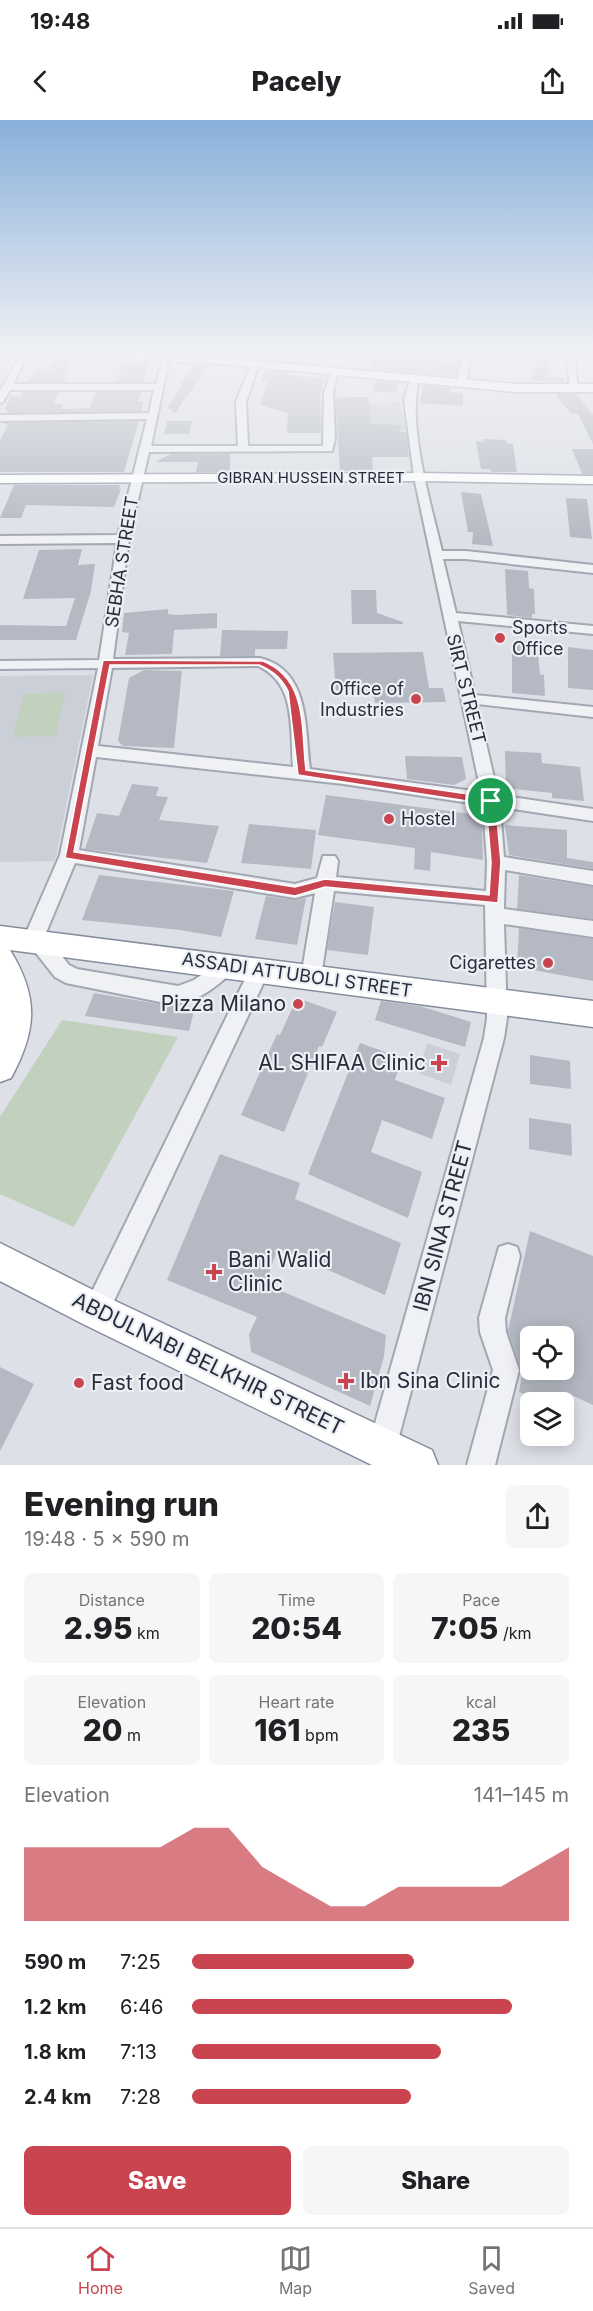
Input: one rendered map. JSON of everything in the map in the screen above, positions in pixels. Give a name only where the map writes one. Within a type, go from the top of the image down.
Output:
[{"type":"highway","name":"ASSADI ATTUBOLI STREET","points":[[0,937],[593,1014]]},
{"type":"highway","points":[[0,958],[9,971],[16,991],[17,1013],[14,1038],[0,1068]]},
{"type":"highway","name":"ABDULNABI BELKHIR STREET","points":[[5,1266],[399,1457]]},
{"type":"main road","name":"GIBRAN HUSSEIN STREET","points":[[0,480],[419,477],[593,480]]},
{"type":"street","points":[[0,418],[152,416]]},
{"type":"street","name":"SEBHA STREET","points":[[35,941],[69,855],[91,751],[123,539],[152,416]]},
{"type":"street","points":[[242,416],[243,449]]},
{"type":"street","points":[[143,449],[328,449],[330,441],[327,416]]},
{"type":"street","name":"SIRT STREET","points":[[411,416],[419,477],[435,555],[470,699],[491,801],[496,862],[494,907],[497,1002]]},
{"type":"street","points":[[0,540],[123,539]]},
{"type":"street","points":[[435,555],[466,555],[593,569]]},
{"type":"street","points":[[448,616],[593,630]]},
{"type":"street","points":[[0,665],[260,662],[274,668],[285,678],[292,691],[302,773]]},
{"type":"street","points":[[470,699],[593,712]]},
{"type":"street","points":[[91,751],[302,773],[593,815]]},
{"type":"street","points":[[69,855],[295,891],[325,883],[494,907],[593,929]]},
{"type":"street","points":[[311,976],[329,861]]},
{"type":"street","points":[[496,862],[593,878]]},
{"type":"street","points":[[35,941],[62,971],[73,977],[170,996],[184,995],[196,990],[226,965]]},
{"type":"street","points":[[96,1311],[260,969]]},
{"type":"street","name":"IBN SINA STREET","points":[[399,1457],[494,1038],[497,1002]]},
{"type":"street","points":[[481,1465],[506,1370],[506,1361],[492,1327],[492,1318],[508,1256]]},
{"type":"shaded area","points":[[337,416],[403,416],[406,431],[338,431]]},
{"type":"shaded area","points":[[93,675],[55,861],[0,862],[0,676]]},
{"type":"shaded area","name":"AL SHIFAA Clinic","points":[[427,1043],[460,1054],[451,1085],[418,1073]]},
{"type":"green space","points":[[65,692],[56,736],[13,737],[24,694]]},
{"type":"green space","points":[[62,1020],[178,1037],[74,1227],[0,1194],[0,1117]]},
{"type":"building","points":[[288,416],[321,416],[321,433],[287,433]]},
{"type":"building","points":[[336,416],[370,416],[371,424],[401,425],[400,432],[406,432],[409,457],[372,457],[373,471],[340,471]]},
{"type":"building","points":[[579,416],[593,416],[593,444]]},
{"type":"building","points":[[139,421],[124,472],[0,472],[0,440],[8,425],[3,423]]},
{"type":"building","points":[[167,421],[192,421],[189,434],[164,434]]},
{"type":"building","points":[[483,439],[506,440],[507,443],[513,444],[517,472],[491,472],[490,469],[481,469],[476,441],[483,442]]},
{"type":"building","points":[[572,449],[593,449],[593,474],[582,474]]},
{"type":"building","points":[[171,454],[230,454],[230,472],[196,472],[198,462],[155,462]]},
{"type":"building","points":[[14,485],[120,485],[119,489],[121,489],[114,507],[26,505],[21,518],[0,518]]},
{"type":"building","points":[[461,492],[481,494],[493,546],[472,544],[473,532],[468,532]]},
{"type":"building","points":[[566,498],[587,499],[592,539],[570,537]]},
{"type":"building","points":[[82,549],[78,565],[95,564],[91,591],[76,640],[0,640],[0,625],[66,626],[75,598],[23,599],[39,550]]},
{"type":"building","points":[[505,569],[528,571],[529,588],[534,589],[535,614],[532,614],[532,618],[507,615]]},
{"type":"building","points":[[351,590],[376,590],[377,613],[403,622],[403,624],[352,624]]},
{"type":"building","points":[[168,609],[168,614],[176,615],[217,613],[217,628],[174,630],[172,654],[125,655],[129,633],[122,632],[124,613]]},
{"type":"building","points":[[222,630],[288,631],[287,649],[255,649],[255,656],[220,656]]},
{"type":"building","points":[[512,643],[537,645],[540,674],[544,675],[545,696],[512,693]]},
{"type":"building","points":[[568,647],[593,650],[593,690],[568,688]]},
{"type":"building","points":[[423,652],[429,688],[443,688],[446,702],[375,703],[373,690],[336,690],[333,653]]},
{"type":"building","points":[[144,670],[182,671],[174,748],[123,746],[118,741],[129,678]]},
{"type":"building","points":[[505,751],[541,753],[542,763],[580,767],[584,801],[552,798],[552,793],[506,788]]},
{"type":"building","points":[[405,756],[462,757],[466,779],[454,785],[407,779]]},
{"type":"building","points":[[132,784],[159,787],[156,796],[168,797],[159,820],[219,826],[207,863],[85,849],[97,813],[119,816]]},
{"type":"building","points":[[326,795],[471,814],[482,826],[483,860],[431,852],[430,871],[414,869],[415,848],[318,835]]},
{"type":"building","points":[[249,824],[316,830],[311,869],[241,863]]},
{"type":"building","points":[[505,825],[567,830],[567,858],[593,862],[593,869],[509,855]]},
{"type":"building","points":[[99,875],[234,891],[221,937],[180,930],[82,920]]},
{"type":"building","points":[[519,875],[593,887],[593,919],[517,909]]},
{"type":"building","points":[[266,896],[295,900],[306,898],[297,945],[255,939]]},
{"type":"building","points":[[335,902],[374,907],[368,955],[327,950]]},
{"type":"building","points":[[519,928],[593,939],[593,981],[517,967]]},
{"type":"building","points":[[94,993],[170,1006],[195,1007],[189,1031],[85,1016]]},
{"type":"building","points":[[297,998],[337,1012],[322,1047],[319,1046],[284,1132],[241,1115],[277,1034],[280,1035]]},
{"type":"building","points":[[381,1001],[420,1006],[471,1022],[465,1047],[375,1020]]},
{"type":"building","points":[[360,1043],[402,1058],[395,1080],[445,1098],[432,1139],[382,1120],[371,1152],[422,1172],[408,1218],[308,1174]]},
{"type":"building","points":[[530,1055],[570,1061],[571,1089],[530,1084]]},
{"type":"building","points":[[529,1118],[571,1124],[572,1156],[529,1149]]},
{"type":"building","points":[[220,1154],[300,1183],[295,1199],[401,1243],[385,1295],[278,1248],[270,1270],[269,1286],[386,1335],[384,1356],[370,1406],[251,1352],[249,1334],[257,1317],[167,1280]]},
{"type":"building","points":[[530,1231],[593,1256],[593,1405],[574,1396],[574,1392],[519,1392],[521,1380],[574,1380],[574,1326],[520,1326],[520,1368],[508,1331]]},
{"type":"building","points":[[0,1367],[34,1384],[0,1451]]},
{"type":"place","name":"Sports Office","points":[[500,638]]},
{"type":"place","name":"Office of Industries","points":[[416,699]]},
{"type":"place","name":"Hostel","points":[[389,819]]},
{"type":"place","name":"Cigarettes","points":[[548,963]]},
{"type":"place","name":"Pizza Milano","points":[[298,1004]]},
{"type":"place","name":"AL SHIFAA Clinic","points":[[439,1063]]},
{"type":"place","name":"Bani Walid Clinic","points":[[214,1272]]},
{"type":"place","name":"Ibn Sina Clinic","points":[[346,1381]]},
{"type":"place","name":"Fast food","points":[[79,1383]]},
{"type":"route","points":[[106,662],[260,662],[274,668],[285,678],[292,691],[302,773],[491,801],[496,862],[495,900],[325,883],[295,891],[69,855],[91,751],[106,662]]}]
